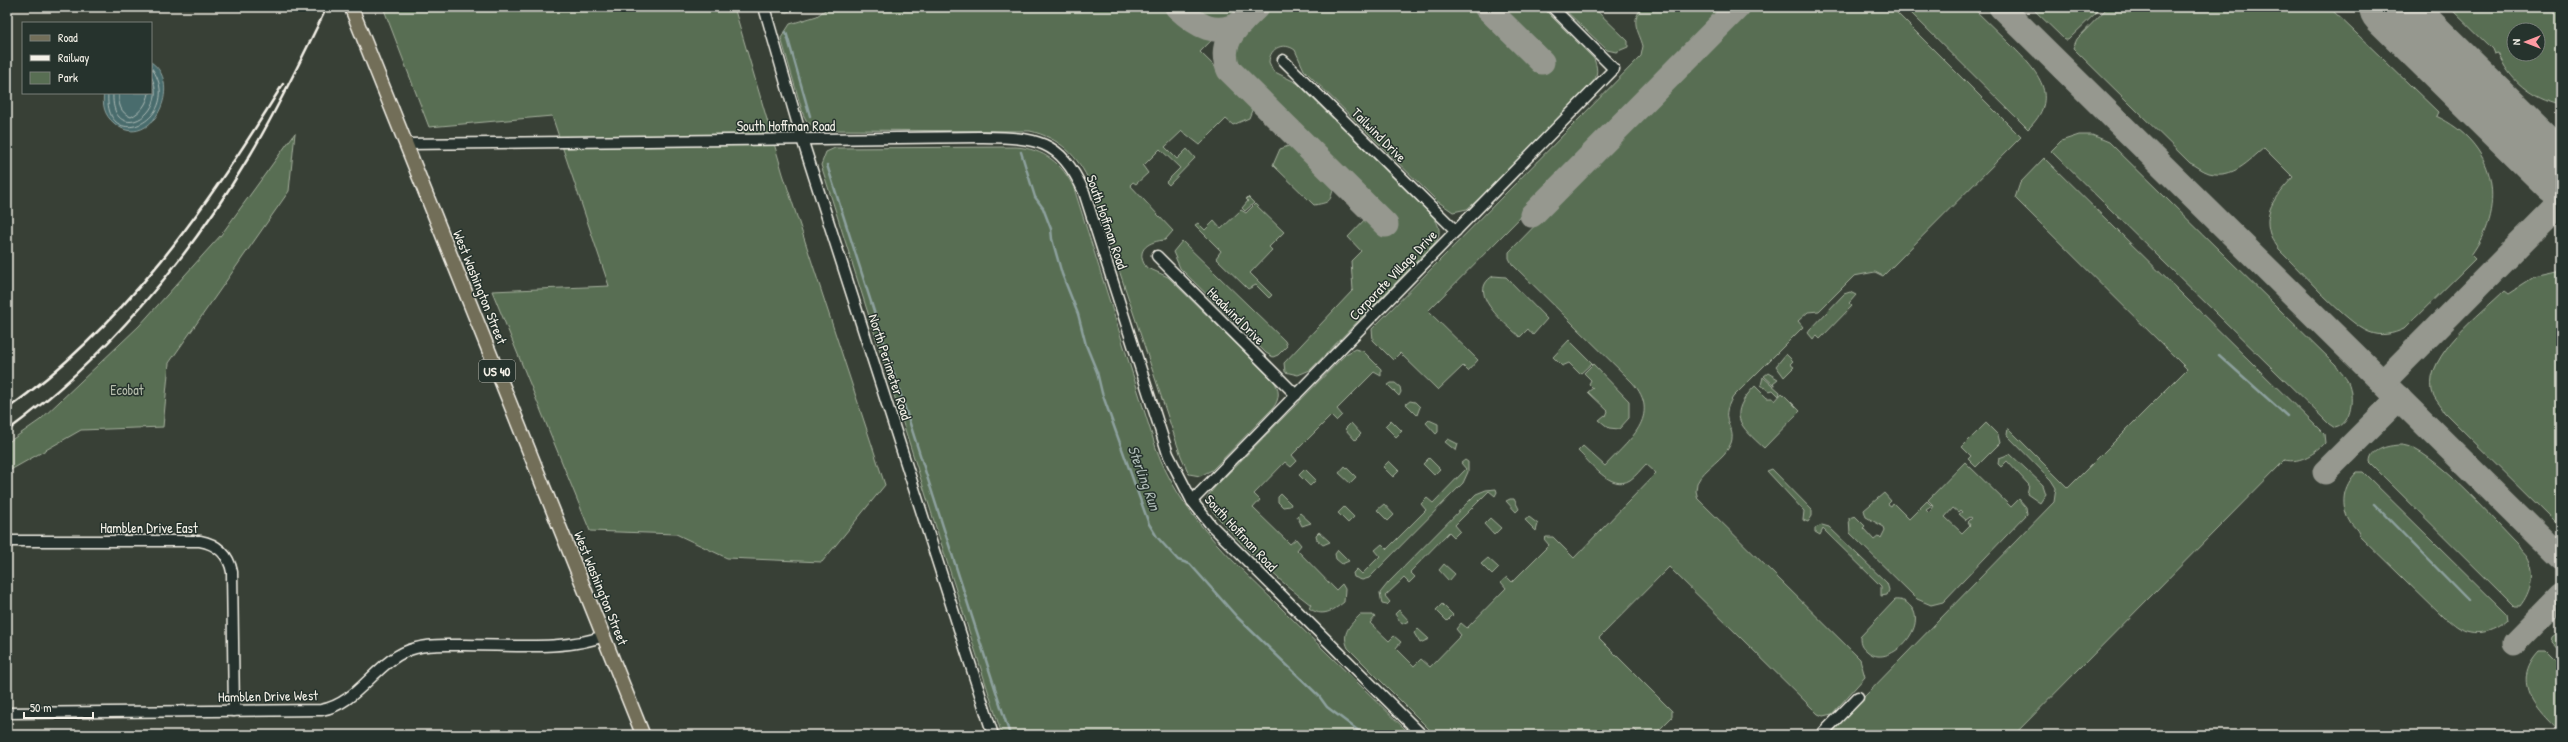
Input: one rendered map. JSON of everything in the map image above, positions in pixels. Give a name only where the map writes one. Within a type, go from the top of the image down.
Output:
[{"type":"main road","name":"West Washington Street","points":[[351,7],[643,735]]},
{"type":"street","name":"North Perimeter Road","points":[[764,7],[802,139],[993,735]]},
{"type":"street","name":"Corporate Village Drive","points":[[1192,501],[1614,69],[1552,7]]},
{"type":"street","name":"Tailwind Drive","points":[[1283,60],[1456,231]]},
{"type":"street","name":"South Hoffman Road","points":[[406,144],[802,139],[1026,139],[1050,147],[1068,162],[1084,192],[1168,454],[1192,501],[1211,525],[1422,735]]},
{"type":"street","name":"Headwind Drive","points":[[1157,256],[1296,395]]},
{"type":"street","name":"Hamblen Drive East","points":[[7,542],[200,541],[217,547],[226,556],[232,572],[234,711]]},
{"type":"street","name":"Hamblen Drive West","points":[[7,713],[316,710],[331,708],[347,699],[396,656],[420,646],[572,645],[603,636]]},
{"type":"street","points":[[1821,735],[1858,697]]},
{"type":"green space","points":[[383,7],[734,7],[783,174],[885,485],[822,562],[727,558],[676,534],[590,531],[492,291],[609,286],[552,116],[429,127]]},
{"type":"green space","points":[[773,7],[810,7],[786,12]]},
{"type":"green space","points":[[829,7],[1244,7],[1200,52],[1254,105],[1249,118],[1233,125],[1226,119],[1200,145],[1182,131],[1165,147],[1177,159],[1187,149],[1195,158],[1169,185],[1166,182],[1180,168],[1160,149],[1143,166],[1148,173],[1136,184],[1133,182],[1130,185],[1173,231],[1165,240],[1154,242],[1145,247],[1142,255],[1146,267],[1168,277],[1273,380],[1278,390],[1278,398],[1273,408],[1212,470],[1200,476],[1189,474],[1181,456],[1090,183],[1080,164],[1059,143],[1041,134],[1030,131],[817,130],[806,120],[803,114],[781,38],[790,24],[817,16]]},
{"type":"green space","points":[[1273,7],[1476,7],[1542,71],[1552,61],[1497,7],[1542,7],[1594,59],[1597,71],[1596,77],[1590,87],[1485,194],[1467,209],[1453,212],[1437,201],[1304,70],[1295,50],[1282,46],[1278,47],[1272,53],[1269,62],[1273,71],[1297,83],[1435,219],[1439,230],[1437,241],[1310,370],[1298,375],[1285,372],[1284,363],[1353,290],[1351,261],[1361,251],[1348,237],[1367,217],[1382,232],[1393,221],[1254,85],[1237,64],[1235,57],[1241,41],[1254,25]]},
{"type":"green space","points":[[1562,7],[1593,7],[1628,41],[1628,47],[1616,52],[1607,50]]},
{"type":"green space","points":[[1643,7],[1728,7],[1428,311],[1478,360],[1468,371],[1463,366],[1438,390],[1400,353],[1393,360],[1373,340],[1372,329],[1641,56],[1643,46],[1636,22],[1639,12]]},
{"type":"green space","points":[[1749,7],[1891,7],[2021,137],[1883,276],[1875,272],[1854,276],[1819,311],[1808,312],[1798,321],[1803,327],[1733,397],[1727,412],[1727,418],[1732,432],[1731,443],[1724,454],[1704,473],[1697,483],[1696,491],[1698,499],[1860,659],[1865,677],[1832,714],[1823,716],[1818,714],[1669,567],[1599,638],[1672,711],[1672,717],[1654,735],[1640,735],[1633,728],[1626,735],[1435,735],[1348,648],[1346,643],[1346,634],[1353,622],[1360,615],[1372,615],[1375,617],[1370,623],[1389,641],[1394,636],[1401,642],[1396,648],[1414,666],[1421,659],[1430,667],[1461,635],[1456,629],[1461,623],[1467,628],[1506,588],[1501,582],[1507,577],[1512,582],[1549,545],[1544,539],[1546,537],[1553,537],[1574,558],[1656,473],[1646,464],[1630,480],[1623,483],[1616,482],[1601,474],[1578,451],[1583,446],[1605,466],[1632,437],[1639,427],[1643,417],[1644,406],[1641,394],[1632,382],[1512,264],[1509,258],[1509,252]]},
{"type":"green space","points":[[1905,7],[1972,7],[2012,46],[2030,65],[2042,85],[2044,96],[2043,106],[2038,117],[2028,129]]},
{"type":"green space","points":[[2031,7],[2102,7],[2068,40],[2065,40]]},
{"type":"green space","points":[[2108,7],[2329,7],[2438,112],[2436,116],[2456,128],[2472,142],[2483,158],[2490,176],[2492,196],[2489,216],[2483,235],[2471,255],[2475,259],[2404,329],[2382,335],[2373,334],[2359,327],[2323,295],[2279,250],[2272,238],[2268,225],[2270,209],[2277,195],[2293,177],[2264,148],[2240,168],[2233,171],[2218,174],[2204,171],[2190,163],[2073,48],[2077,39]]},
{"type":"green space","points":[[2449,7],[2561,7],[2561,105],[2540,98],[2523,87],[2508,72],[2498,53],[2494,54],[2492,49]]},
{"type":"green space","name":"Ecobat","points":[[295,133],[289,191],[169,363],[163,427],[81,430],[7,472],[7,443],[40,420],[139,326],[221,235]]},
{"type":"green space","points":[[2079,135],[2092,135],[2109,142],[2336,365],[2348,382],[2351,394],[2349,415],[2341,425],[2335,428],[2329,424],[2051,151],[2061,141]]},
{"type":"green space","points":[[1294,144],[1335,184],[1330,199],[1325,203],[1314,205],[1273,165],[1280,149]]},
{"type":"green space","points":[[1016,147],[1035,151],[1051,159],[1064,171],[1074,188],[1156,448],[1166,472],[1178,494],[1207,533],[1223,551],[1411,735],[1002,735],[821,165],[826,152],[835,148]]},
{"type":"green space","points":[[2044,158],[2324,434],[2325,443],[2313,453],[2302,459],[2291,461],[2285,460],[2014,735],[1827,735],[2054,502],[2056,488],[2051,480],[2007,435],[2008,428],[2068,488],[2187,369],[2015,198],[2020,183]]},
{"type":"green space","points":[[1248,197],[1254,203],[1245,211],[1242,208],[1248,201],[1246,199]]},
{"type":"green space","points":[[1255,204],[1284,232],[1269,247],[1272,250],[1250,273],[1272,295],[1269,298],[1256,285],[1248,289],[1216,258],[1221,251],[1195,225],[1198,223],[1205,230],[1214,221],[1221,229],[1241,210],[1246,213]]},
{"type":"green space","points":[[1182,241],[1285,341],[1287,346],[1278,355],[1273,357],[1266,353],[1180,268],[1173,252]]},
{"type":"green space","points":[[2561,271],[2561,528],[2444,412],[2434,397],[2432,391],[2432,377],[2437,363],[2446,349],[2483,310],[2505,290],[2509,293],[2534,277]]},
{"type":"green space","points":[[1493,276],[1506,277],[1547,319],[1533,335],[1528,329],[1520,337],[1498,317],[1491,308],[1486,300],[1484,291],[1486,283]]},
{"type":"green space","points":[[1850,292],[1856,295],[1849,303],[1852,306],[1820,339],[1816,335],[1813,339],[1808,333],[1810,330],[1844,294]]},
{"type":"green space","points":[[1569,340],[1592,363],[1580,374],[1569,363],[1562,366],[1553,357]]},
{"type":"green space","points":[[1355,349],[1363,351],[1381,369],[1381,376],[1374,372],[1337,409],[1342,415],[1336,421],[1331,416],[1292,455],[1297,461],[1291,467],[1285,462],[1254,494],[1260,500],[1253,508],[1290,544],[1296,539],[1301,545],[1297,550],[1336,590],[1342,584],[1345,589],[1344,602],[1332,610],[1318,613],[1309,608],[1311,605],[1269,570],[1243,545],[1207,504],[1208,496],[1215,487],[1346,354]]},
{"type":"green space","points":[[1786,354],[1793,361],[1790,364],[1794,367],[1784,377],[1776,366]]},
{"type":"green space","points":[[1593,364],[1629,401],[1629,418],[1619,429],[1609,428],[1599,420],[1605,415],[1606,416],[1608,411],[1588,392],[1593,388],[1589,384],[1591,380],[1584,373]]},
{"type":"green space","points":[[1768,373],[1778,379],[1773,383],[1775,386],[1764,376]]},
{"type":"green space","points":[[1763,377],[1780,392],[1779,396],[1773,390],[1769,391],[1761,385]]},
{"type":"green space","points":[[1395,383],[1400,387],[1401,392],[1399,396],[1388,385]]},
{"type":"green space","points":[[1755,386],[1767,398],[1773,398],[1775,401],[1782,393],[1800,411],[1764,448],[1748,433],[1740,419],[1739,412],[1741,405],[1746,396]]},
{"type":"green space","points":[[1410,401],[1415,402],[1420,407],[1417,415],[1406,404]]},
{"type":"green space","points":[[1391,420],[1402,431],[1396,437],[1385,426]]},
{"type":"green space","points":[[1429,420],[1438,424],[1438,432],[1436,434],[1426,423]]},
{"type":"green space","points":[[1351,423],[1361,434],[1355,440],[1345,429]]},
{"type":"green space","points":[[1986,423],[1998,435],[2000,443],[1976,467],[1968,459],[1971,456],[1962,447]]},
{"type":"green space","points":[[1448,439],[1458,444],[1456,451],[1445,442]]},
{"type":"green space","points":[[2402,445],[2415,449],[2446,471],[2518,544],[2527,556],[2532,569],[2532,582],[2528,595],[2521,606],[2514,606],[2370,463],[2373,454],[2382,448]]},
{"type":"green space","points":[[2010,454],[2043,485],[2046,494],[2040,503],[2027,494],[2029,485],[2007,461],[2001,467],[1998,464],[1999,458]]},
{"type":"green space","points":[[1429,458],[1440,469],[1434,475],[1423,464]]},
{"type":"green space","points":[[1465,460],[1468,462],[1468,472],[1463,483],[1369,578],[1362,580],[1354,577],[1353,573],[1357,569],[1362,574],[1380,556],[1375,550],[1382,544],[1387,549],[1426,510],[1421,504],[1427,498],[1433,503],[1466,469],[1461,463]]},
{"type":"green space","points":[[1389,461],[1399,471],[1393,477],[1383,467]]},
{"type":"green space","points":[[1965,462],[2011,507],[2019,499],[2026,507],[2027,514],[1943,602],[1931,605],[1917,599],[1850,533],[1849,518],[1855,516],[1865,526],[1863,528],[1874,540],[1879,536],[1881,538],[1885,530],[1884,527],[1866,517],[1864,510],[1884,493],[1891,501],[1888,504],[1891,506],[1893,503],[1909,519],[1927,501],[1932,506],[1926,510],[1929,513],[1934,506],[1928,500]],"holes":[[[1953,508],[1958,512],[1960,510],[1962,512],[1959,514],[1966,520],[1970,517],[1972,518],[1968,522],[1970,525],[1962,533],[1945,517]]]},
{"type":"green space","points":[[1345,466],[1356,477],[1350,483],[1339,473]]},
{"type":"green space","points":[[1305,469],[1316,480],[1310,486],[1299,475]]},
{"type":"green space","points":[[1772,469],[1812,510],[1812,516],[1808,522],[1803,520],[1804,511],[1767,471]]},
{"type":"green space","points":[[2357,472],[2363,472],[2506,613],[2507,620],[2490,631],[2477,633],[2457,627],[2444,618],[2359,535],[2347,516],[2344,503],[2344,496],[2348,483]]},
{"type":"green space","points":[[1496,489],[1497,492],[1495,496],[1489,491],[1455,525],[1460,531],[1454,537],[1449,532],[1410,572],[1415,577],[1409,583],[1404,578],[1385,596],[1390,602],[1387,605],[1382,604],[1380,593],[1388,583],[1476,494],[1486,490]]},
{"type":"green space","points":[[1281,494],[1291,504],[1290,506],[1283,507],[1278,502],[1278,497]]},
{"type":"green space","points":[[1514,499],[1519,509],[1516,512],[1506,501]]},
{"type":"green space","points":[[1384,504],[1394,515],[1388,521],[1377,510]]},
{"type":"green space","points":[[1344,507],[1354,517],[1348,523],[1338,513]]},
{"type":"green space","points":[[1300,513],[1311,523],[1302,526],[1297,516]]},
{"type":"green space","points":[[1529,517],[1538,524],[1536,531],[1525,520]]},
{"type":"green space","points":[[1490,518],[1501,528],[1494,535],[1484,524]]},
{"type":"green space","points":[[1822,525],[1829,527],[1887,583],[1889,590],[1887,595],[1881,596],[1881,586],[1823,529],[1820,535],[1815,532],[1815,528]]},
{"type":"green space","points":[[1319,532],[1330,542],[1323,545],[1317,540],[1316,535]]},
{"type":"green space","points":[[1338,550],[1349,561],[1342,564],[1336,559],[1335,554]]},
{"type":"green space","points":[[1488,558],[1499,568],[1492,575],[1481,564]]},
{"type":"green space","points":[[1444,564],[1455,574],[1449,581],[1439,570]]},
{"type":"green space","points":[[1895,600],[1904,601],[1911,607],[1915,615],[1915,625],[1911,635],[1904,644],[1895,651],[1885,655],[1876,656],[1864,648],[1860,637]]},
{"type":"green space","points":[[1442,604],[1453,615],[1447,621],[1436,610]]},
{"type":"green space","points":[[1399,610],[1409,621],[1402,624],[1395,614]]},
{"type":"green space","points":[[1418,629],[1429,639],[1420,643],[1414,633]]},
{"type":"green space","points":[[2561,630],[2561,653],[2551,642],[2552,637]]},
{"type":"green space","points":[[2539,651],[2545,651],[2561,667],[2561,733],[2536,706],[2530,696],[2527,685],[2527,674],[2530,663]]},
{"type":"water","points":[[152,63],[161,72],[164,86],[163,100],[158,113],[150,123],[139,130],[127,130],[114,123],[106,113],[103,101],[104,94],[152,94]]},
{"type":"waterway","points":[[786,32],[810,116]]},
{"type":"waterway","name":"Sterling Run","points":[[1021,152],[1035,197],[1043,208],[1051,229],[1052,239],[1062,274],[1078,314],[1086,345],[1097,372],[1102,393],[1149,524],[1157,537],[1178,560],[1190,564],[1237,617],[1319,696],[1327,707],[1364,735]]},
{"type":"waterway","points":[[827,165],[1010,735]]},
{"type":"waterway","points":[[2219,355],[2287,416]]},
{"type":"waterway","points":[[2374,504],[2468,600]]},
{"type":"waterway","points":[[2557,689],[2561,692]]},
{"type":"taxiway","points":[[1177,7],[1192,20],[1207,28],[1224,29],[1233,27],[1242,22]]},
{"type":"taxiway","points":[[1257,7],[1237,27],[1227,43],[1225,51],[1229,70],[1386,225]]},
{"type":"taxiway","points":[[1486,7],[1542,62]]},
{"type":"taxiway","points":[[1532,215],[1738,7]]},
{"type":"taxiway","points":[[2001,7],[2561,558]]},
{"type":"taxiway","points":[[2383,382],[2561,202]]},
{"type":"taxiway","points":[[2325,472],[2399,398]]},
{"type":"taxiway","points":[[2515,643],[2561,596]]},
{"type":"runway","points":[[2390,7],[2561,175]]},
{"type":"railway","points":[[7,431],[43,403],[110,340],[142,306],[199,234],[225,196],[260,139],[327,7]]},
{"type":"railway","points":[[7,409],[50,376],[90,340],[127,301],[162,260],[225,174],[283,84]]}]
